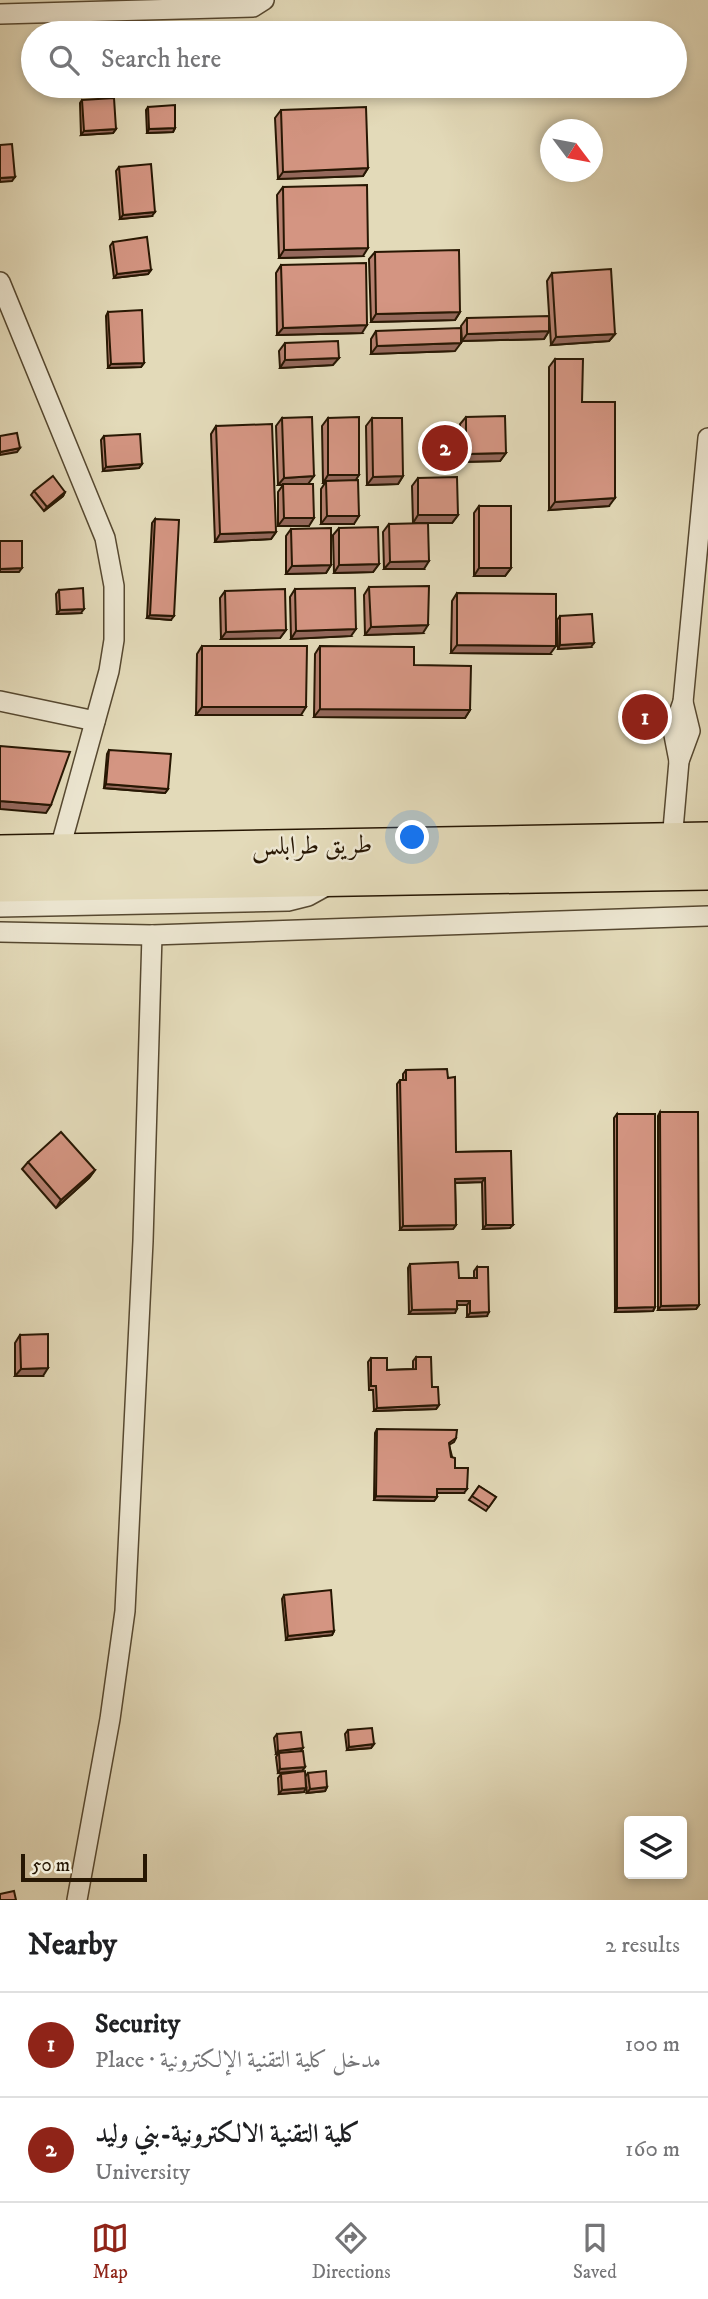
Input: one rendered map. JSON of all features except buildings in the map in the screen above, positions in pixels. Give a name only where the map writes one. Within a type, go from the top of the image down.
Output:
[{"type":"highway","name":"طريق طرابلس","points":[[0,853],[708,840]]},
{"type":"highway","points":[[0,884],[708,872]]},
{"type":"street","points":[[0,14],[253,7],[264,0]]},
{"type":"street","points":[[0,282],[95,513],[111,560],[116,610],[114,640],[59,852]]},
{"type":"street","points":[[672,841],[679,761],[690,731],[682,702],[708,438]]},
{"type":"street","points":[[0,701],[95,721]]},
{"type":"street","points":[[0,907],[288,901],[318,891],[337,878]]},
{"type":"street","points":[[0,932],[152,935],[708,916]]},
{"type":"street","points":[[77,1900],[110,1719],[125,1611],[141,1310],[152,935]]},
{"type":"place","name":"كلية التقنية الالكترونية-بني وليد","points":[[445,448]]},
{"type":"place","name":"Security","points":[[645,717]]}]
